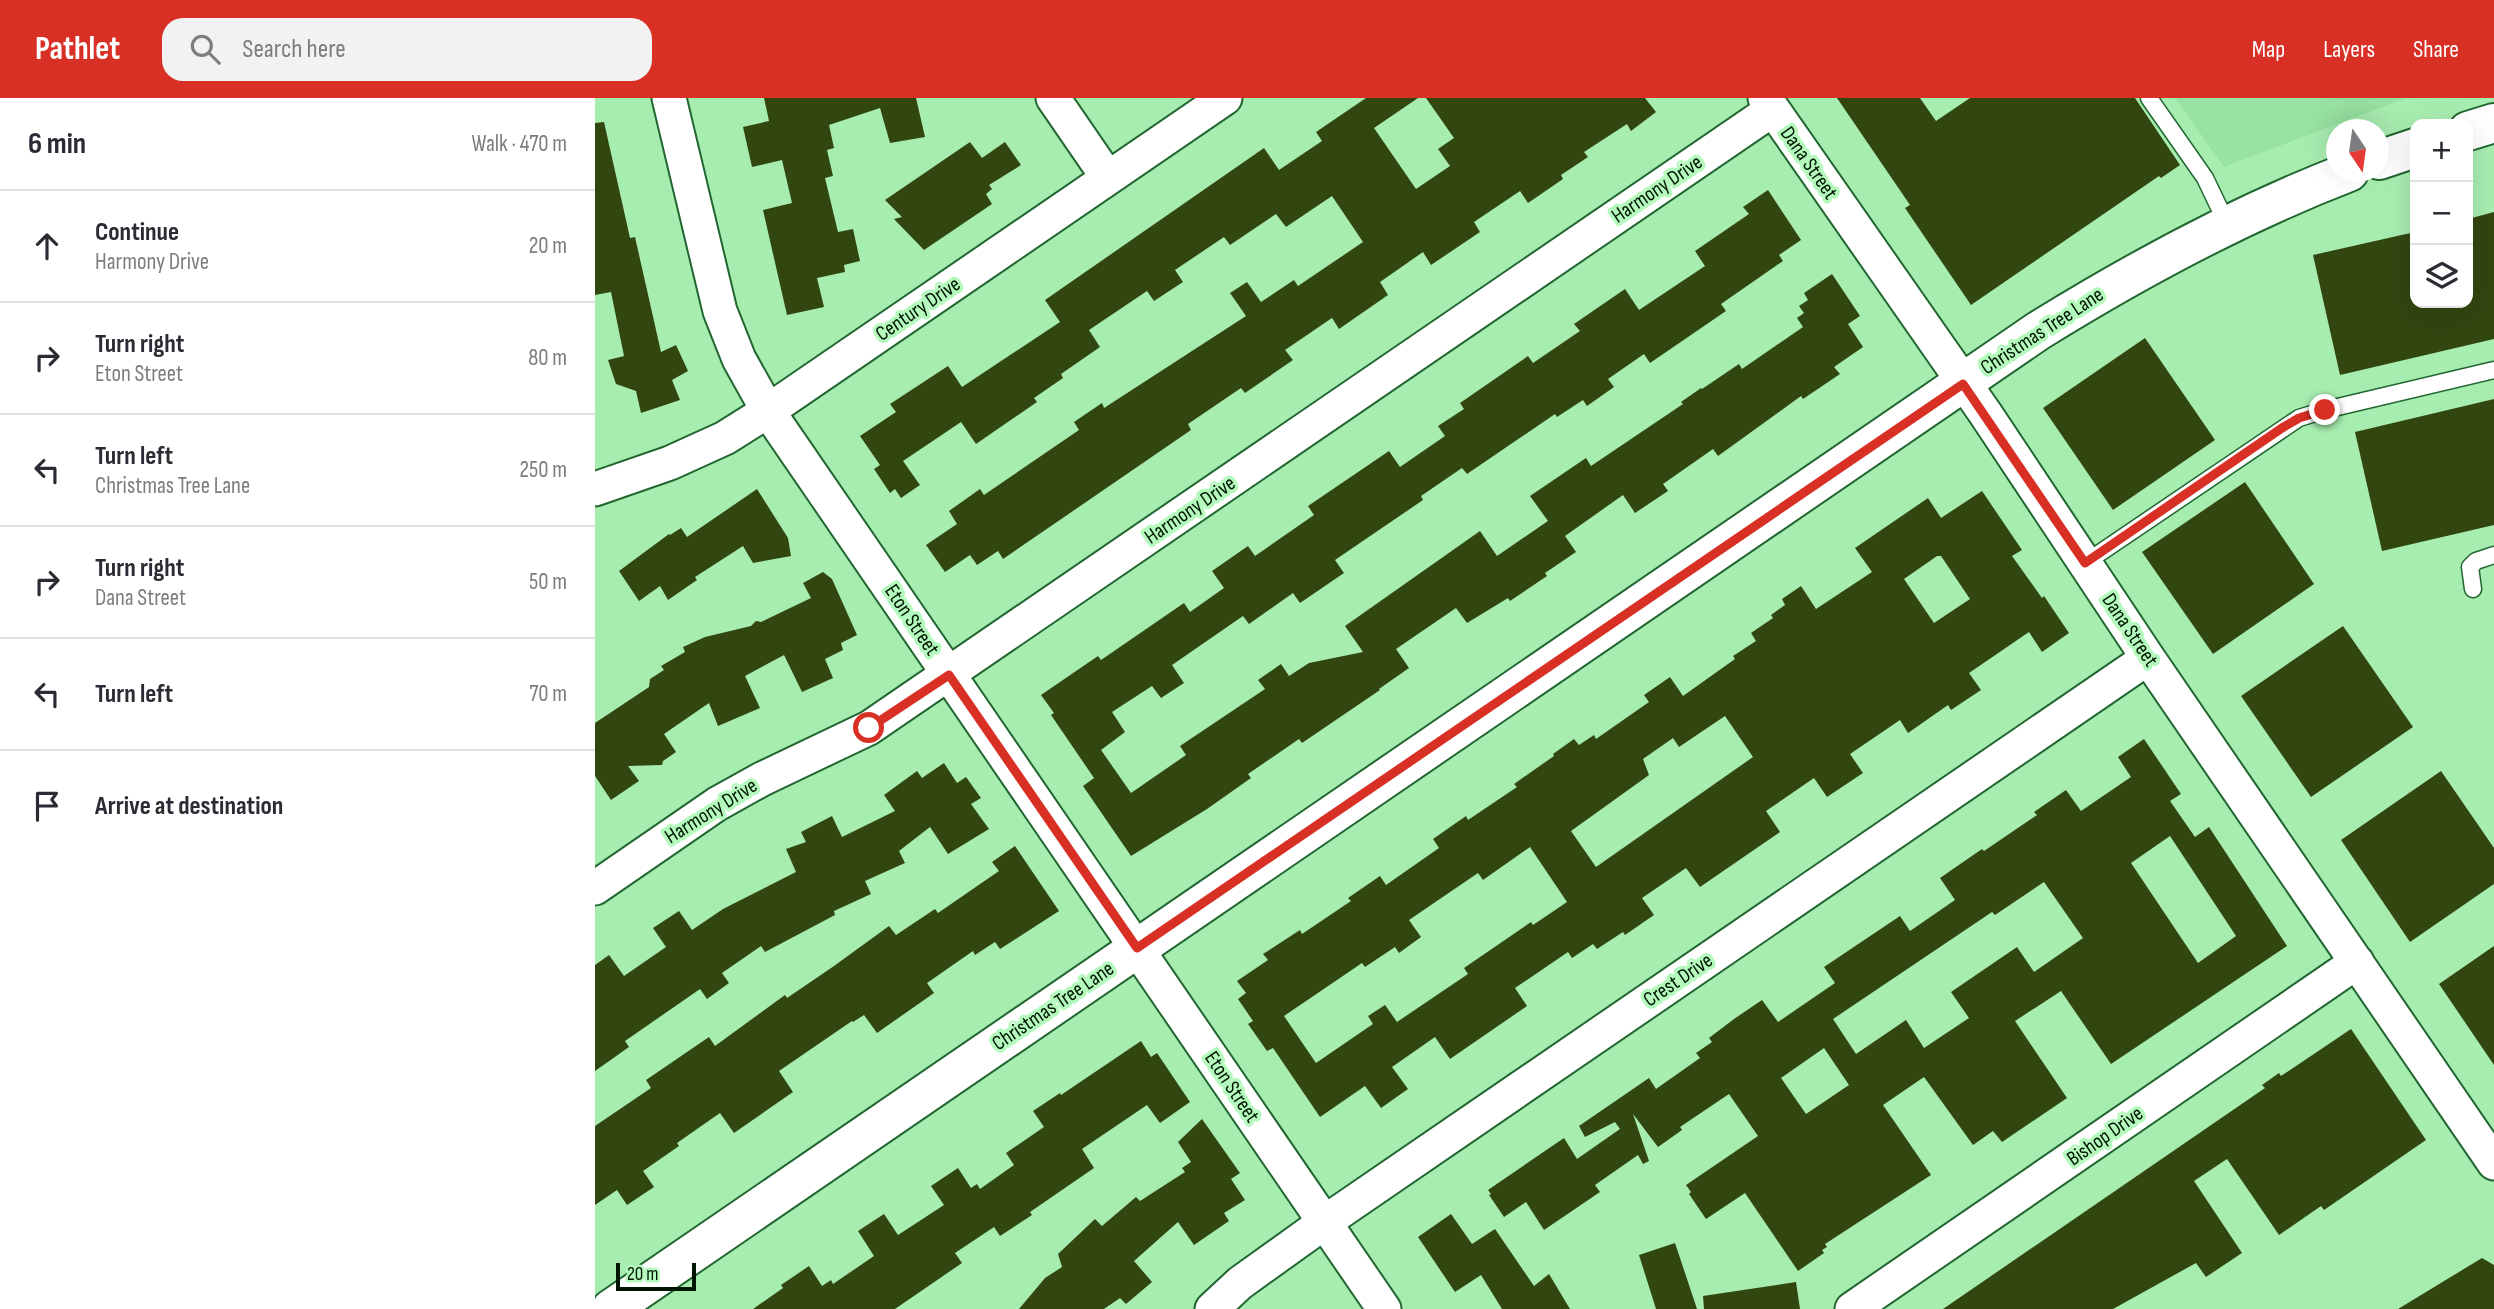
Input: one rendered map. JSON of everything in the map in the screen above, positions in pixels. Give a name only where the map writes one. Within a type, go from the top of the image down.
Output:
[{"type":"street","name":"Eton Street","points":[[670,98],[720,311],[739,359],[768,411],[1384,1309]]},
{"type":"street","points":[[1053,98],[1108,178]]},
{"type":"street","name":"Century Drive","points":[[595,489],[670,463],[725,438],[1225,98]]},
{"type":"street","name":"Dana Street","points":[[1768,104],[1963,384],[2494,1163]]},
{"type":"street","name":"Harmony Drive","points":[[595,888],[717,804],[762,779],[869,728],[949,675],[1768,104]]},
{"type":"street","points":[[2473,129],[2494,123]]},
{"type":"street","points":[[2389,156],[2410,150]]},
{"type":"street","name":"Christmas Tree Lane","points":[[611,1309],[2038,331],[2112,285],[2227,224],[2288,195],[2326,181]]},
{"type":"street","name":"Crest Drive","points":[[1212,1309],[1240,1283],[1325,1222],[2148,657]]},
{"type":"street","name":"Bishop Drive","points":[[1853,1309],[2357,962]]},
{"type":"lane","points":[[2149,98],[2205,178],[2227,224]]},
{"type":"lane","points":[[2085,563],[2299,418],[2494,370]]},
{"type":"lane","points":[[2473,589],[2470,567],[2476,561],[2494,555]]},
{"type":"shaded area","points":[[2175,98],[2406,98],[2351,119],[2326,119],[2326,128],[2224,167]]},
{"type":"building","points":[[764,98],[916,98],[925,137],[890,143],[880,108],[829,125],[834,148],[827,150],[833,176],[825,178],[838,232],[853,229],[860,261],[844,265],[845,272],[817,278],[824,307],[787,315],[763,210],[792,203],[782,160],[752,167],[743,127],[769,121]]},
{"type":"building","points":[[1366,98],[1418,98],[1374,128],[1416,189],[1450,166],[1438,149],[1454,138],[1426,98],[1645,98],[1656,112],[1631,131],[1627,124],[1584,152],[1588,157],[1561,175],[1563,179],[1528,203],[1520,191],[1474,222],[1480,232],[1431,265],[1423,252],[1380,282],[1388,295],[1339,329],[1332,318],[1285,350],[1293,360],[1245,393],[1241,388],[1188,424],[1191,430],[1003,559],[998,551],[977,565],[970,555],[945,572],[926,545],[957,524],[949,511],[980,489],[984,495],[1079,430],[1074,422],[1102,403],[1104,408],[1246,316],[1230,293],[1247,282],[1261,302],[1294,280],[1298,286],[1363,242],[1332,196],[1286,227],[1276,214],[1230,245],[1224,237],[1175,270],[1183,282],[1154,301],[1147,291],[1089,330],[1100,347],[1061,374],[1063,378],[1034,398],[1037,402],[976,444],[961,422],[903,461],[920,485],[901,498],[895,489],[890,493],[874,469],[880,465],[860,436],[896,412],[890,404],[948,366],[962,387],[1060,322],[1045,300],[1264,148],[1279,170],[1322,141],[1316,132]]},
{"type":"building","points":[[1837,98],[1920,98],[1936,121],[1970,98],[2135,98],[2180,165],[2161,178],[2159,176],[1971,305],[1905,208],[1910,205]]},
{"type":"building","points":[[604,122],[630,238],[635,237],[661,352],[676,345],[688,371],[672,380],[680,400],[641,413],[636,391],[616,384],[608,360],[624,356],[611,292],[595,295],[595,123]]},
{"type":"building","points":[[970,142],[982,158],[1005,142],[1021,165],[989,185],[992,189],[986,194],[992,204],[924,250],[894,219],[902,217],[885,200]]},
{"type":"building","points":[[1768,190],[1801,240],[1779,255],[1783,261],[1721,304],[1726,311],[1650,363],[1644,354],[1608,379],[1614,387],[1587,406],[1583,400],[1557,417],[1555,414],[1467,474],[1462,468],[1421,496],[1423,500],[1335,560],[1344,573],[1300,603],[1293,593],[1249,624],[1243,616],[1172,665],[1184,683],[1161,698],[1152,686],[1112,712],[1125,732],[1101,750],[1131,793],[1186,755],[1180,746],[1265,689],[1258,680],[1281,664],[1289,676],[1309,663],[1363,652],[1345,626],[1480,531],[1497,556],[1548,521],[1530,496],[1586,458],[1591,466],[1683,404],[1681,402],[1701,388],[1739,364],[1742,369],[1803,327],[1797,318],[1804,313],[1799,306],[1808,300],[1804,293],[1832,274],[1860,316],[1848,324],[1863,347],[1834,367],[1840,374],[1803,399],[1801,396],[1718,456],[1713,449],[1663,484],[1668,491],[1635,513],[1623,495],[1565,536],[1576,552],[1510,601],[1508,598],[1467,623],[1456,608],[1396,649],[1409,668],[1302,743],[1299,739],[1248,774],[1251,778],[1207,809],[1131,856],[1083,786],[1094,778],[1051,715],[1054,713],[1041,695],[1098,656],[1101,660],[1184,603],[1190,612],[1224,588],[1212,571],[1248,546],[1255,556],[1314,515],[1308,506],[1389,451],[1400,467],[1445,436],[1438,426],[1464,409],[1460,403],[1528,356],[1533,363],[1580,331],[1574,324],[1625,289],[1639,310],[1705,266],[1695,251],[1749,214],[1743,207]]},
{"type":"building","points":[[2494,212],[2494,339],[2340,375],[2313,255],[2410,233],[2410,308],[2473,308],[2473,218]]},
{"type":"building","points":[[2145,338],[2215,440],[2113,510],[2043,408]]},
{"type":"building","points":[[2494,399],[2494,525],[2382,551],[2355,432]]},
{"type":"building","points":[[2245,482],[2314,584],[2213,654],[2142,552]]},
{"type":"building","points":[[757,489],[788,538],[791,556],[753,563],[743,546],[695,577],[697,580],[668,600],[660,586],[639,601],[619,571],[669,534],[681,528],[687,537]]},
{"type":"building","points":[[1982,491],[2022,550],[2012,556],[2069,633],[2042,652],[2029,632],[1969,673],[1981,690],[1951,710],[1948,705],[1908,733],[1900,720],[1850,754],[1863,773],[1827,797],[1814,778],[1766,811],[1780,832],[1700,887],[1686,868],[1642,898],[1654,915],[1625,935],[1623,932],[1597,949],[1593,944],[1572,958],[1568,952],[1515,988],[1527,1006],[1450,1059],[1435,1037],[1392,1067],[1408,1089],[1381,1108],[1365,1086],[1320,1117],[1273,1048],[1267,1051],[1248,1024],[1253,1021],[1238,999],[1246,993],[1237,981],[1268,960],[1263,954],[1300,930],[1302,934],[1351,901],[1348,898],[1380,876],[1386,885],[1439,848],[1433,839],[1466,816],[1468,820],[1517,787],[1514,784],[1574,739],[1579,745],[1594,735],[1596,739],[1649,702],[1644,695],[1670,677],[1683,696],[1756,641],[1751,633],[1773,618],[1771,615],[1785,605],[1782,599],[1801,586],[1816,609],[1872,572],[1855,548],[1928,498],[1941,518]],"holes":[[[1937,556],[1941,556],[1970,599],[1934,623],[1904,579]],[[1725,716],[1753,757],[1596,867],[1571,831],[1649,775],[1643,759],[1673,738],[1679,747]],[[1530,847],[1567,902],[1533,925],[1531,922],[1464,968],[1468,974],[1397,1022],[1385,1005],[1368,1016],[1373,1024],[1316,1063],[1284,1016],[1362,963],[1365,967],[1395,947],[1399,953],[1421,937],[1409,920],[1478,873],[1483,880]]]},
{"type":"building","points":[[823,572],[832,579],[857,635],[841,643],[843,650],[825,659],[833,678],[802,692],[784,655],[745,676],[760,708],[718,726],[709,703],[664,734],[676,752],[663,761],[662,765],[628,766],[639,781],[611,800],[595,776],[595,723],[649,687],[650,679],[664,670],[661,666],[685,652],[683,647],[705,637],[751,626],[756,621],[761,622],[811,598],[803,583]]},
{"type":"building","points":[[2343,626],[2413,727],[2311,797],[2241,696]]},
{"type":"building","points":[[2144,739],[2181,794],[2170,801],[2195,837],[2209,827],[2287,946],[2111,1064],[2061,991],[2015,1021],[2067,1098],[2002,1142],[1993,1131],[1973,1145],[1924,1077],[1883,1105],[1931,1175],[1825,1244],[1827,1247],[1822,1250],[1824,1253],[1798,1271],[1745,1193],[1706,1219],[1689,1194],[1691,1192],[1686,1185],[1758,1136],[1729,1094],[1680,1127],[1682,1130],[1658,1147],[1633,1114],[1649,1161],[1643,1164],[1638,1155],[1595,1185],[1600,1192],[1544,1230],[1526,1202],[1504,1217],[1488,1190],[1564,1138],[1577,1159],[1620,1129],[1615,1122],[1585,1137],[1579,1126],[1649,1078],[1656,1089],[1700,1058],[1696,1053],[1712,1042],[1709,1038],[1762,1000],[1778,1022],[1835,983],[1824,967],[1900,916],[1910,931],[1955,900],[1940,878],[2037,815],[2034,812],[2066,790],[2081,811],[2131,777],[2118,757]],"holes":[[[2170,836],[2236,936],[2198,963],[2131,863]],[[2044,882],[2083,938],[2034,972],[2017,947],[1951,992],[1969,1018],[1924,1048],[1906,1020],[1856,1054],[1833,1019],[1992,912],[1995,915]],[[1824,1048],[1849,1085],[1806,1114],[1781,1078]]]},
{"type":"building","points":[[944,763],[957,783],[966,777],[981,798],[971,804],[989,829],[948,854],[930,827],[899,851],[905,863],[865,881],[871,894],[834,911],[835,915],[765,952],[761,946],[722,973],[729,983],[707,999],[700,989],[625,1041],[629,1047],[595,1071],[595,965],[609,955],[624,976],[666,947],[653,928],[679,911],[692,930],[723,909],[796,872],[786,849],[806,842],[801,832],[832,816],[842,837],[895,811],[884,795],[917,771],[922,778]]},
{"type":"building","points":[[2441,771],[2494,848],[2494,884],[2410,942],[2341,840]]},
{"type":"building","points":[[1015,846],[1059,911],[1000,949],[995,942],[975,955],[973,951],[927,983],[934,993],[877,1033],[864,1015],[852,1021],[779,1071],[793,1092],[734,1133],[720,1113],[643,1171],[654,1187],[627,1205],[617,1190],[595,1205],[595,1126],[651,1088],[646,1080],[709,1037],[715,1046],[785,995],[787,998],[889,926],[896,935],[935,909],[938,913],[999,871],[992,862]]},
{"type":"building","points":[[2494,946],[2494,1065],[2439,984]]},
{"type":"building","points":[[2351,1029],[2426,1140],[2324,1210],[2321,1206],[2279,1235],[2227,1159],[2194,1181],[2242,1253],[2206,1277],[2196,1263],[2113,1309],[1943,1309],[2265,1088],[2262,1085],[2279,1073],[2281,1076]]},
{"type":"building","points":[[1141,1041],[1151,1057],[1157,1053],[1190,1102],[1160,1123],[1147,1105],[1082,1149],[1094,1168],[1030,1212],[1032,1215],[1000,1236],[994,1227],[955,1253],[962,1263],[895,1309],[753,1309],[809,1266],[822,1286],[831,1280],[833,1284],[874,1256],[858,1231],[884,1214],[898,1235],[944,1205],[931,1186],[958,1168],[971,1188],[977,1184],[980,1189],[1014,1165],[1006,1153],[1044,1127],[1033,1111]]},
{"type":"building","points":[[1202,1119],[1240,1173],[1231,1179],[1245,1200],[1224,1213],[1229,1221],[1194,1245],[1178,1222],[1134,1261],[1152,1282],[1126,1304],[1120,1298],[1104,1309],[1019,1309],[1045,1278],[1062,1267],[1058,1254],[1095,1219],[1102,1226],[1136,1197],[1140,1201],[1185,1172],[1182,1168],[1191,1162],[1178,1142]]},
{"type":"building","points":[[1451,1214],[1472,1244],[1495,1229],[1534,1286],[1549,1274],[1570,1309],[1502,1309],[1481,1275],[1455,1292],[1418,1237]]},
{"type":"building","points":[[1675,1243],[1697,1309],[1656,1309],[1639,1255]]},
{"type":"building","points":[[2482,1258],[2494,1265],[2494,1309],[2398,1309]]},
{"type":"building","points":[[1796,1282],[1800,1309],[1704,1309],[1703,1296]]},
{"type":"route","points":[[869,728],[949,675],[1137,948],[1963,384],[2085,563],[2282,428],[2299,418],[2325,410]]}]
